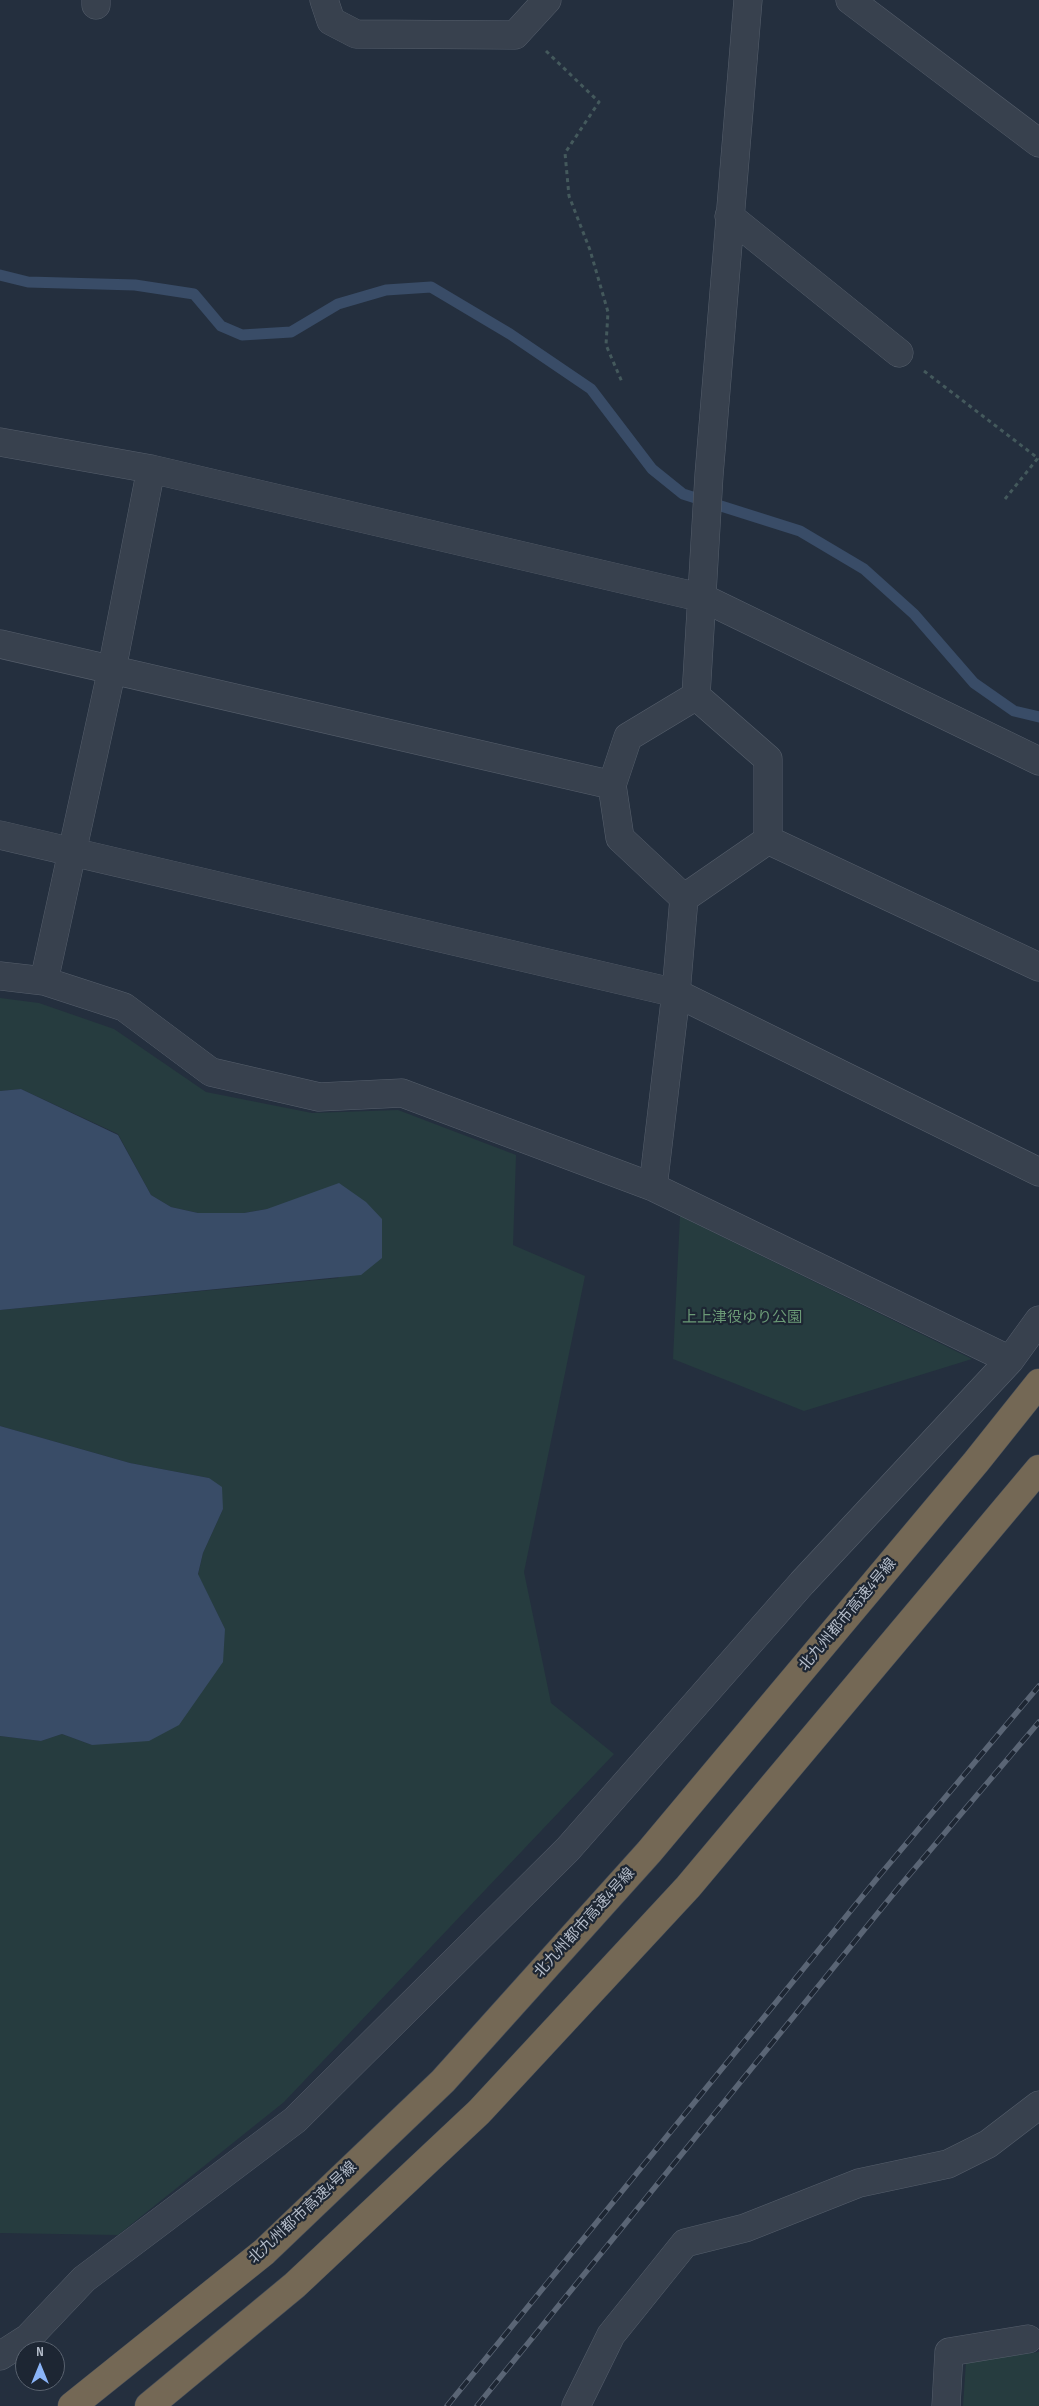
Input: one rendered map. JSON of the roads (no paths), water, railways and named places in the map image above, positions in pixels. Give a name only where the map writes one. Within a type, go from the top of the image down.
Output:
[{"type":"highway","name":"北九州都市高速4号線","points":[[72,2406],[264,2252],[443,2081],[649,1852],[976,1462],[1039,1383]]},
{"type":"highway","points":[[149,2406],[295,2285],[479,2112],[688,1887],[1039,1469]]},
{"type":"street","points":[[324,0],[331,21],[356,34],[515,35],[547,0]]},
{"type":"street","points":[[696,696],[709,475],[748,0]]},
{"type":"street","points":[[850,0],[1039,143]]},
{"type":"street","points":[[729,216],[900,352]]},
{"type":"street","points":[[0,442],[151,469],[703,598],[1039,761]]},
{"type":"street","points":[[44,981],[112,669],[151,469]]},
{"type":"street","points":[[0,644],[612,785]]},
{"type":"street","points":[[684,898],[620,838],[612,785],[628,737],[696,696]]},
{"type":"street","points":[[696,696],[768,759],[768,840]]},
{"type":"street","points":[[0,835],[676,993],[1039,1172]]},
{"type":"street","points":[[684,898],[768,840]]},
{"type":"street","points":[[768,840],[1039,968]]},
{"type":"street","points":[[653,1187],[676,993],[684,898]]},
{"type":"street","points":[[0,976],[44,981],[124,1007],[211,1072],[319,1096],[402,1093],[653,1187],[1010,1360]]},
{"type":"street","points":[[0,2356],[28,2338],[84,2279],[295,2120],[568,1849],[802,1583],[1010,1360],[1039,1320]]},
{"type":"street","points":[[576,2406],[611,2335],[685,2243],[745,2228],[859,2182],[948,2164],[988,2144],[1039,2105]]},
{"type":"street","points":[[946,2406],[948,2352],[1028,2339]]},
{"type":"water","points":[[21,1089],[118,1135],[151,1195],[171,1207],[198,1213],[244,1213],[267,1209],[339,1183],[366,1202],[382,1219],[382,1258],[361,1275],[0,1310],[0,1091]]},
{"type":"water","points":[[0,1426],[130,1463],[209,1478],[222,1487],[223,1509],[203,1553],[198,1574],[225,1629],[223,1662],[179,1725],[149,1741],[92,1745],[62,1734],[41,1741],[0,1736]]},
{"type":"waterway","points":[[0,275],[28,282],[135,285],[194,294],[221,326],[242,335],[291,332],[338,304],[386,290],[431,287],[510,334],[591,389],[652,469],[683,494],[800,531],[864,569],[914,614],[974,683],[1014,711],[1039,717]]},
{"type":"railway","points":[[447,2406],[879,1876],[1039,1686]]},
{"type":"railway","points":[[477,2406],[899,1887],[1039,1722]]},
{"type":"park label","name":"上上津役ゆり公園","points":[[742,1318]]}]
